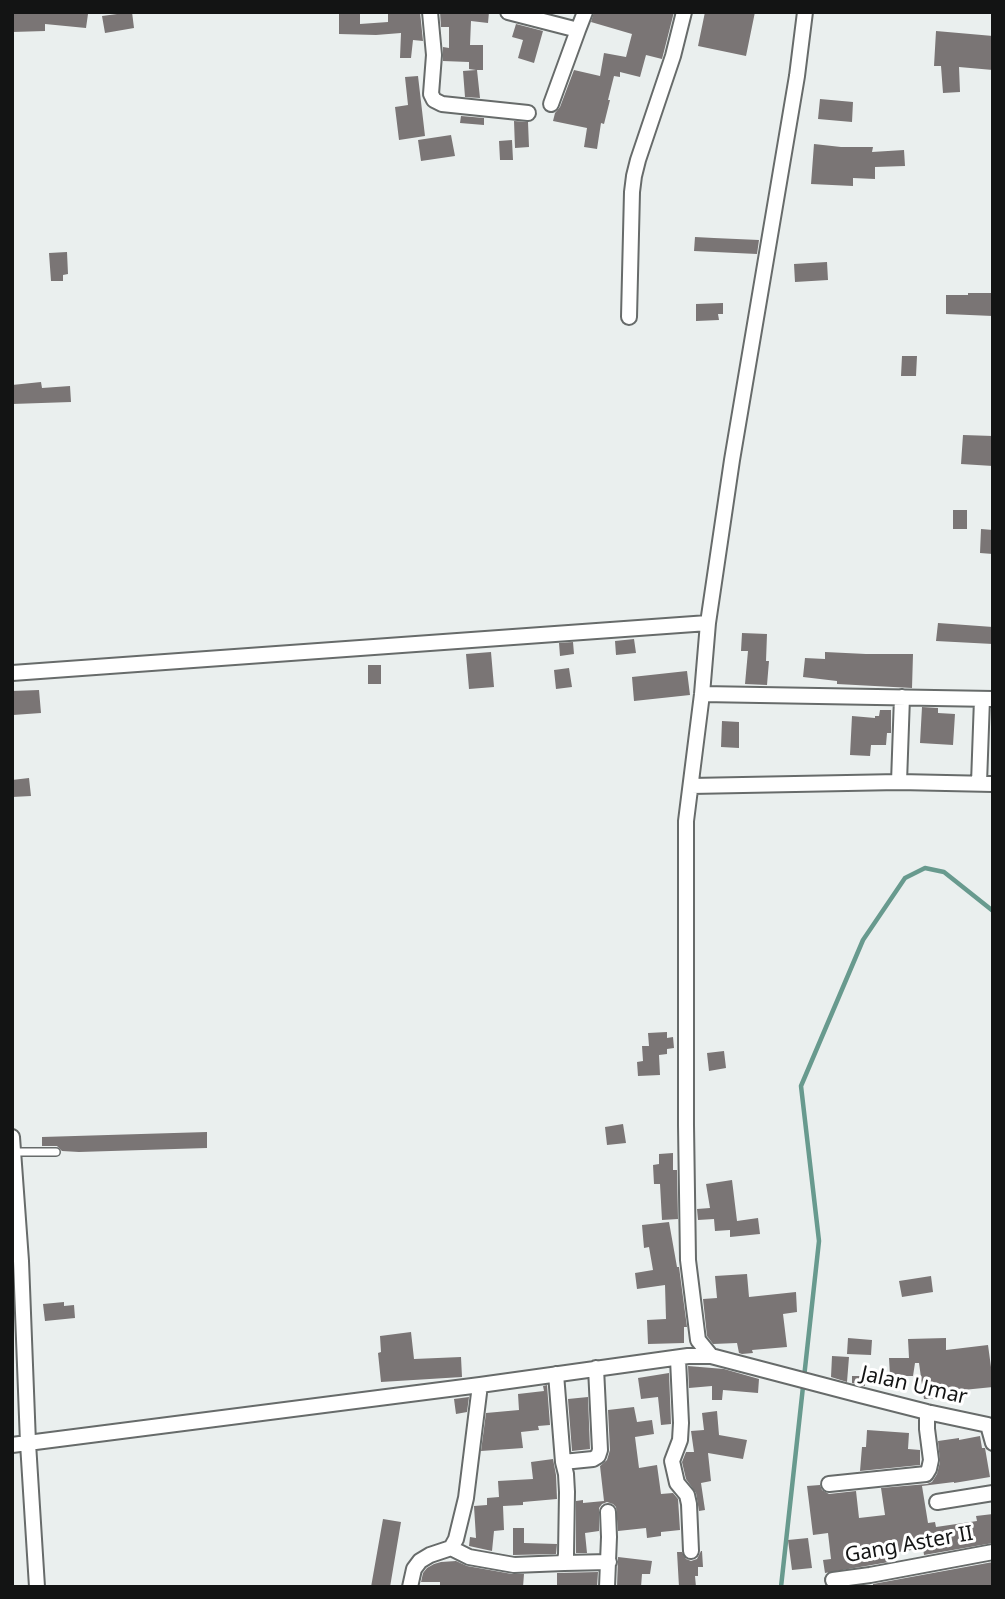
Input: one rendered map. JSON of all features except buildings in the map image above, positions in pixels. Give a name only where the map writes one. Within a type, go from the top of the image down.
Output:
[{"type":"street","points":[[430,12],[434,55],[431,94],[434,100],[442,104],[528,113]]},
{"type":"street","points":[[508,12],[578,30]]},
{"type":"street","points":[[551,104],[585,12]]},
{"type":"street","points":[[629,317],[634,177],[673,56],[684,12]]},
{"type":"street","points":[[711,1356],[698,1340],[688,1259],[686,821],[708,623],[732,460],[797,76],[805,12]]},
{"type":"street","points":[[12,673],[708,623]]},
{"type":"street","points":[[691,786],[899,782],[986,784],[988,699],[702,694]]},
{"type":"street","points":[[899,782],[902,696]]},
{"type":"street","points":[[13,1145],[37,1587]]},
{"type":"street","points":[[691,1551],[689,1504],[683,1489],[677,1483],[672,1461],[680,1440],[683,1357],[698,1340]]},
{"type":"street","name":"Jalan Umar","points":[[12,1446],[596,1368],[711,1356],[927,1412],[991,1424],[993,1443]]},
{"type":"street","points":[[563,1462],[593,1459],[598,1456],[600,1450],[596,1368]]},
{"type":"street","points":[[556,1374],[567,1492],[564,1563]]},
{"type":"street","points":[[410,1587],[414,1569],[420,1561],[451,1548],[456,1539],[463,1512],[481,1385]]},
{"type":"street","points":[[829,1484],[926,1474],[931,1460],[926,1429],[927,1412]]},
{"type":"street","points":[[937,1502],[993,1493]]},
{"type":"street","points":[[607,1587],[608,1512]]},
{"type":"street","points":[[451,1548],[469,1557],[514,1565],[609,1562]]},
{"type":"street","name":"Gang Aster II","points":[[833,1580],[870,1581],[993,1552]]},
{"type":"lane","points":[[13,1145],[57,1152]]},
{"type":"waterway","points":[[781,1587],[819,1241],[801,1086],[863,940],[905,878],[925,868],[944,872],[993,911]]}]
